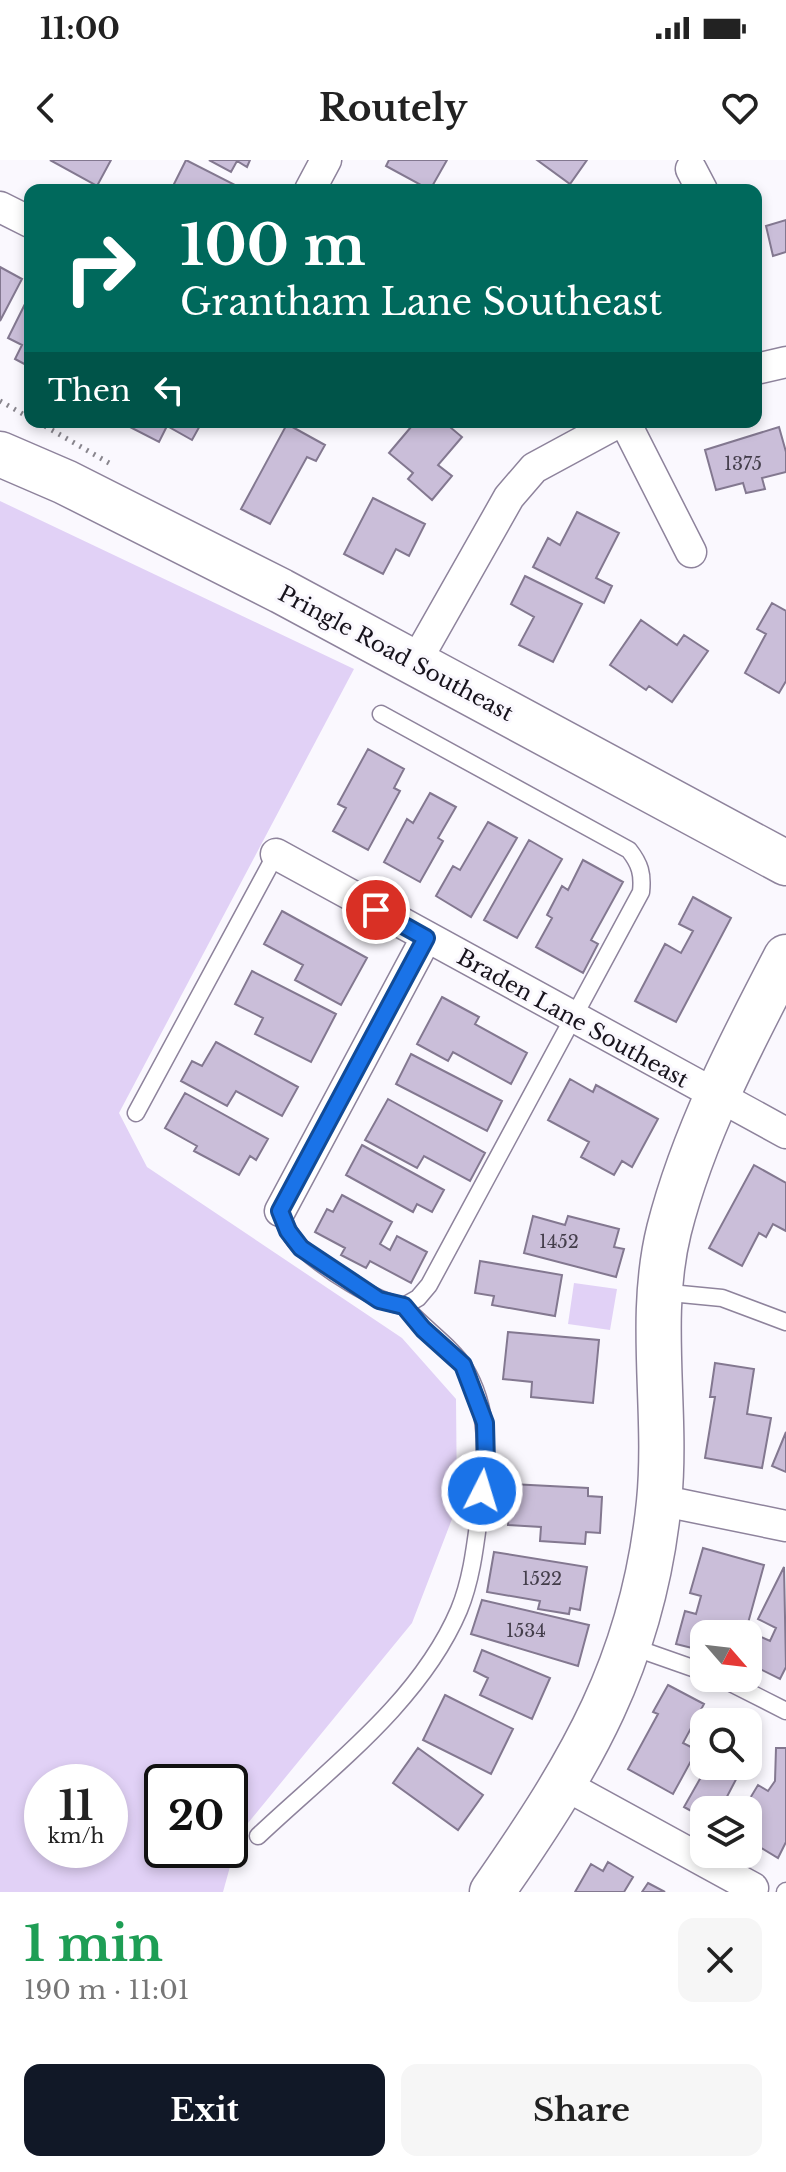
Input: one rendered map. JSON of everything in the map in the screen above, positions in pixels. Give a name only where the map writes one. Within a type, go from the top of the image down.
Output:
[{"type":"street","points":[[313,184],[326,160]]},
{"type":"street","points":[[0,207],[24,219]]},
{"type":"street","points":[[762,368],[786,362]]},
{"type":"street","points":[[415,663],[509,497],[534,468],[611,428]]},
{"type":"street","points":[[625,428],[691,552]]},
{"type":"street","name":"Pringle Road Southeast","points":[[0,454],[65,482],[415,663],[786,863]]},
{"type":"street","name":"Braden Lane Southeast","points":[[276,854],[786,1133]]},
{"type":"street","points":[[280,1211],[426,938]]},
{"type":"street","points":[[492,1892],[565,1785],[611,1693],[629,1646],[648,1573],[659,1500],[658,1292],[669,1230],[718,1097],[786,957]]},
{"type":"street","points":[[659,1500],[786,1526]]},
{"type":"street","points":[[565,1785],[756,1890]]},
{"type":"lane","points":[[381,714],[629,850],[638,861],[643,877],[641,892],[429,1285],[418,1298],[404,1306]]},
{"type":"lane","points":[[136,1113],[276,854]]},
{"type":"lane","points":[[258,1836],[397,1703],[424,1669],[459,1610],[471,1571],[486,1464],[485,1423],[463,1365],[423,1329],[404,1306],[379,1300],[301,1248],[288,1231],[280,1211]]},
{"type":"lane","points":[[658,1292],[722,1298],[786,1322]]},
{"type":"lane","points":[[629,1646],[690,1667]]},
{"type":"lane","points":[[749,1692],[786,1711]]},
{"type":"path","points":[[0,401],[24,415]]},
{"type":"shaded area","points":[[0,501],[354,669],[119,1113],[147,1167],[402,1338],[456,1399],[457,1506],[412,1623],[248,1823],[248,1764],[144,1764],[144,1868],[230,1868],[223,1892],[0,1892]]},
{"type":"shaded area","points":[[574,1283],[617,1289],[610,1330],[568,1324]]},
{"type":"building","points":[[50,160],[111,160],[98,184]]},
{"type":"building","points":[[186,160],[233,184],[174,184]]},
{"type":"building","points":[[209,160],[250,160],[247,167],[237,161],[231,172]]},
{"type":"building","points":[[389,160],[447,160],[433,184],[419,184],[386,166]]},
{"type":"building","points":[[537,160],[587,160],[570,184]]},
{"type":"building","points":[[786,220],[786,252],[773,256],[766,226]]},
{"type":"building","points":[[0,267],[22,279],[0,321]]},
{"type":"building","points":[[24,306],[24,364],[15,359],[22,345],[8,338]]},
{"type":"building","points":[[779,427],[786,452],[786,472],[762,478],[765,489],[746,493],[743,483],[716,490],[705,450]]},
{"type":"building","points":[[132,428],[166,428],[159,442]]},
{"type":"building","points":[[171,428],[199,428],[192,440]]},
{"type":"building","points":[[285,428],[294,428],[325,445],[316,461],[307,457],[270,524],[241,509]]},
{"type":"building","points":[[410,428],[451,428],[462,437],[438,465],[452,476],[432,500],[408,479],[413,473],[389,453]]},
{"type":"building","points":[[373,498],[425,524],[409,556],[396,549],[383,574],[344,554]]},
{"type":"building","points":[[577,512],[619,533],[596,578],[612,586],[604,603],[533,567],[548,538],[560,545]]},
{"type":"building","points":[[525,576],[582,604],[553,662],[519,645],[534,617],[511,604]]},
{"type":"building","points":[[772,603],[786,611],[786,681],[779,693],[745,673],[766,634],[757,629]]},
{"type":"building","points":[[641,620],[677,645],[684,635],[708,651],[672,702],[649,686],[646,690],[610,665]]},
{"type":"building","points":[[368,749],[404,769],[394,788],[400,791],[368,850],[333,831],[346,808],[338,804]]},
{"type":"building","points":[[430,793],[456,807],[438,838],[443,841],[420,882],[384,862],[407,819],[413,823]]},
{"type":"building","points":[[488,822],[517,838],[471,917],[436,896],[453,866],[460,870]]},
{"type":"building","points":[[529,840],[562,859],[517,938],[484,920]]},
{"type":"building","points":[[583,860],[623,882],[591,940],[598,944],[583,973],[536,947],[552,918],[547,915],[562,886],[568,890]]},
{"type":"building","points":[[693,897],[731,918],[676,1022],[635,1001],[665,944],[681,953],[693,931],[679,924]]},
{"type":"building","points":[[282,911],[367,958],[341,1005],[295,980],[303,965],[264,944]]},
{"type":"building","points":[[252,971],[336,1014],[311,1062],[255,1034],[263,1018],[235,1004]]},
{"type":"building","points":[[442,997],[479,1017],[475,1024],[527,1053],[511,1084],[453,1052],[448,1061],[417,1044]]},
{"type":"building","points":[[216,1042],[298,1087],[282,1116],[236,1091],[227,1106],[181,1081],[192,1061],[202,1066]]},
{"type":"building","points":[[411,1054],[502,1101],[487,1131],[396,1084]]},
{"type":"building","points":[[570,1079],[593,1092],[596,1085],[658,1119],[632,1167],[622,1161],[614,1175],[581,1157],[589,1142],[548,1120]]},
{"type":"building","points":[[185,1093],[268,1139],[256,1160],[250,1156],[239,1175],[194,1151],[197,1146],[165,1128]]},
{"type":"building","points":[[388,1099],[485,1153],[470,1181],[424,1156],[417,1168],[365,1140]]},
{"type":"building","points":[[362,1145],[444,1190],[432,1212],[417,1204],[413,1212],[346,1175]]},
{"type":"building","points":[[754,1165],[786,1183],[786,1231],[773,1224],[766,1237],[759,1233],[742,1266],[709,1248]]},
{"type":"building","points":[[342,1195],[392,1222],[380,1244],[390,1250],[397,1236],[427,1252],[411,1283],[370,1261],[366,1268],[341,1255],[345,1248],[315,1232],[327,1209],[333,1212]]},
{"type":"building","points":[[533,1216],[565,1225],[568,1216],[619,1229],[614,1247],[624,1249],[616,1277],[524,1253]]},
{"type":"building","points":[[480,1261],[562,1275],[555,1316],[492,1305],[494,1296],[475,1293]]},
{"type":"building","points":[[508,1332],[599,1340],[593,1403],[531,1397],[532,1382],[503,1379]]},
{"type":"building","points":[[715,1363],[754,1369],[747,1414],[771,1418],[762,1468],[705,1458],[715,1397],[710,1397]]},
{"type":"building","points":[[786,1432],[786,1472],[772,1466]]},
{"type":"building","points":[[511,1484],[588,1488],[588,1496],[602,1497],[600,1533],[586,1532],[585,1544],[540,1541],[541,1527],[508,1525]]},
{"type":"building","points":[[703,1548],[764,1565],[749,1620],[690,1620],[690,1648],[676,1644],[685,1611],[696,1614],[701,1596],[690,1593]]},
{"type":"building","points":[[494,1552],[587,1567],[580,1610],[570,1608],[569,1614],[538,1609],[540,1601],[487,1592]]},
{"type":"building","points":[[784,1567],[786,1667],[780,1679],[762,1670],[762,1637],[770,1641],[776,1628],[758,1619]]},
{"type":"building","points":[[482,1600],[589,1625],[578,1666],[471,1634]]},
{"type":"building","points":[[482,1650],[550,1678],[532,1719],[480,1695],[488,1678],[474,1671]]},
{"type":"building","points":[[668,1685],[704,1704],[702,1708],[690,1708],[690,1730],[683,1743],[690,1746],[690,1763],[673,1794],[628,1769],[658,1714],[653,1712]]},
{"type":"building","points":[[445,1695],[513,1729],[491,1774],[423,1740]]},
{"type":"building","points":[[418,1748],[483,1795],[458,1830],[393,1783]]},
{"type":"building","points":[[776,1748],[786,1748],[786,1842],[778,1858],[762,1848],[762,1796],[751,1796],[758,1785],[768,1791],[775,1781]]},
{"type":"building","points":[[699,1780],[736,1780],[727,1796],[690,1796]]},
{"type":"building","points":[[690,1796],[690,1810],[684,1807]]},
{"type":"building","points":[[608,1862],[633,1877],[624,1892],[575,1892],[591,1864],[603,1871]]},
{"type":"building","points":[[648,1883],[665,1892],[642,1892]]},
{"type":"route","points":[[376,910],[426,938],[280,1211],[288,1231],[301,1248],[379,1300],[404,1306],[423,1329],[463,1365],[477,1394],[485,1423],[486,1464],[482,1491]]}]
